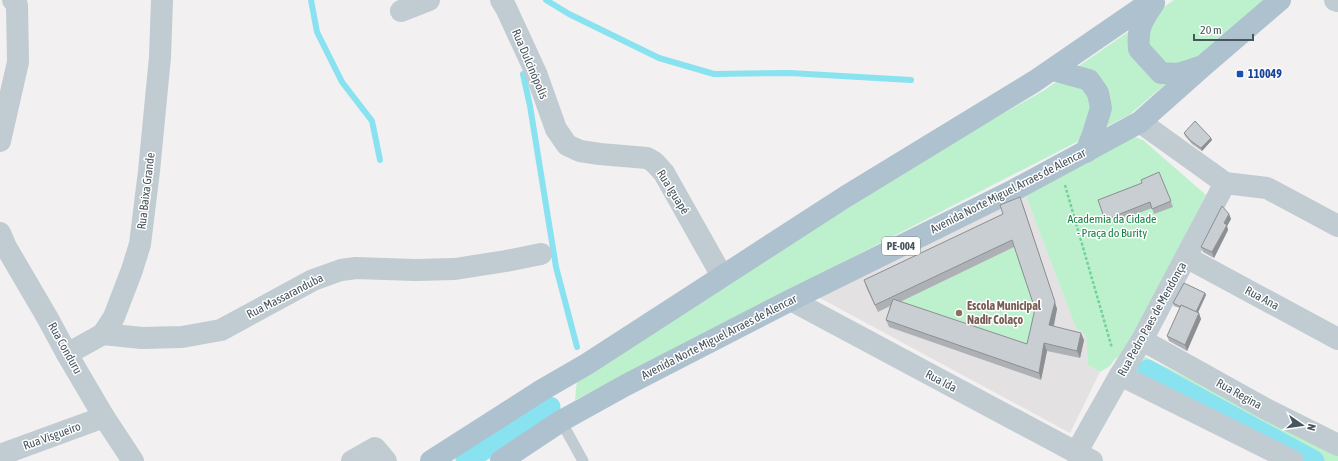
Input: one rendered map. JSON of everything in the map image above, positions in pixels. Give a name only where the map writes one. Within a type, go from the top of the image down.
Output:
[{"type":"main road","points":[[431,461],[587,364],[845,197],[1053,70],[1153,0]]},
{"type":"main road","points":[[1156,0],[1141,22],[1138,36],[1138,50],[1161,73],[1178,74],[1203,66]]},
{"type":"main road","name":"Avenida Norte Miguel Arraes de Alencar","points":[[500,461],[561,421],[626,385],[791,300],[1014,190],[1140,122],[1280,0]]},
{"type":"main road","points":[[1053,70],[1089,80],[1098,93],[1101,108],[1086,152]]},
{"type":"street","name":"Rua Baixa Grande","points":[[67,354],[103,334],[114,317],[140,244],[160,58],[162,0]]},
{"type":"street","points":[[401,11],[429,0]]},
{"type":"street","name":"Rua Dulcinópolis","points":[[500,0],[506,8],[536,73],[556,130]]},
{"type":"street","points":[[0,141],[18,62],[15,3]]},
{"type":"street","points":[[1140,122],[1225,183],[1267,188],[1338,226]]},
{"type":"street","name":"Rua Iguapé","points":[[556,130],[566,145],[580,151],[619,156],[640,156],[654,162],[664,173],[722,276]]},
{"type":"street","name":"Rua Pedro Paes de Mendonça","points":[[1084,457],[1120,375],[1142,340],[1225,183]]},
{"type":"street","name":"Rua Conduru","points":[[0,233],[6,247],[104,417],[134,461]]},
{"type":"street","name":"Rua Massaranduba","points":[[103,334],[142,338],[182,337],[221,330],[313,280],[341,270],[356,268],[415,270],[455,269],[506,262],[541,254]]},
{"type":"street","name":"Rua Ana","points":[[1186,257],[1338,339]]},
{"type":"street","name":"Rua Ida","points":[[791,300],[1084,457]]},
{"type":"street","name":"Rua Regina","points":[[1142,340],[1266,409],[1338,445]]},
{"type":"street","points":[[1120,375],[1293,461]]},
{"type":"street","name":"Rua Visgueiro","points":[[0,455],[104,417]]},
{"type":"street","points":[[352,461],[375,448],[386,461]]},
{"type":"lane","points":[[561,421],[583,461]]},
{"type":"path","points":[[1059,166],[1120,375]]},
{"type":"shaded area","name":"Escola Municipal Nadir Colaço","points":[[1026,196],[1076,328],[1086,335],[1088,365],[1100,372],[1070,433],[820,298],[818,293]]},
{"type":"green space","points":[[1174,0],[1265,0],[1129,115],[575,400],[577,380],[958,139],[1043,91]]},
{"type":"green space","name":"Academia da Cidade - Praça do Burity","points":[[1130,135],[1143,140],[1206,195],[1125,353],[1115,359],[1110,366],[1100,372],[1088,365],[1086,335],[1076,328],[1026,196]]},
{"type":"green space","points":[[1014,247],[1038,317],[1030,348],[896,304]]},
{"type":"green space","points":[[1137,353],[1338,451],[1338,461],[1296,461],[1124,374]]},
{"type":"building","points":[[1195,121],[1211,138],[1201,148],[1191,141],[1184,133]]},
{"type":"building","points":[[1159,172],[1171,201],[1152,209],[1150,202],[1105,220],[1098,200],[1142,183],[1141,180]]},
{"type":"building","points":[[1020,197],[1055,302],[1049,325],[1081,333],[1077,351],[1044,343],[1039,373],[886,320],[893,299],[1027,344],[1035,309],[1012,240],[875,305],[864,280],[1003,214],[1000,205]]},
{"type":"building","points":[[1222,206],[1229,214],[1224,223],[1227,225],[1212,252],[1201,247]]},
{"type":"building","points":[[1184,283],[1205,293],[1196,312],[1173,303]]},
{"type":"building","points":[[1181,305],[1199,313],[1185,345],[1167,336]]},
{"type":"waterway","points":[[311,0],[317,32],[342,82],[372,121],[380,160]]},
{"type":"waterway","points":[[546,0],[569,14],[659,58],[714,74],[790,73],[911,80]]},
{"type":"waterway","points":[[523,74],[530,106],[556,267],[577,347]]},
{"type":"waterway","points":[[1147,370],[1314,461]]},
{"type":"waterway","points":[[466,461],[550,407]]},
{"type":"place","name":"110049","points":[[1240,74]]},
{"type":"place","name":"Escola Municipal Nadir Colaço","points":[[959,313]]}]
